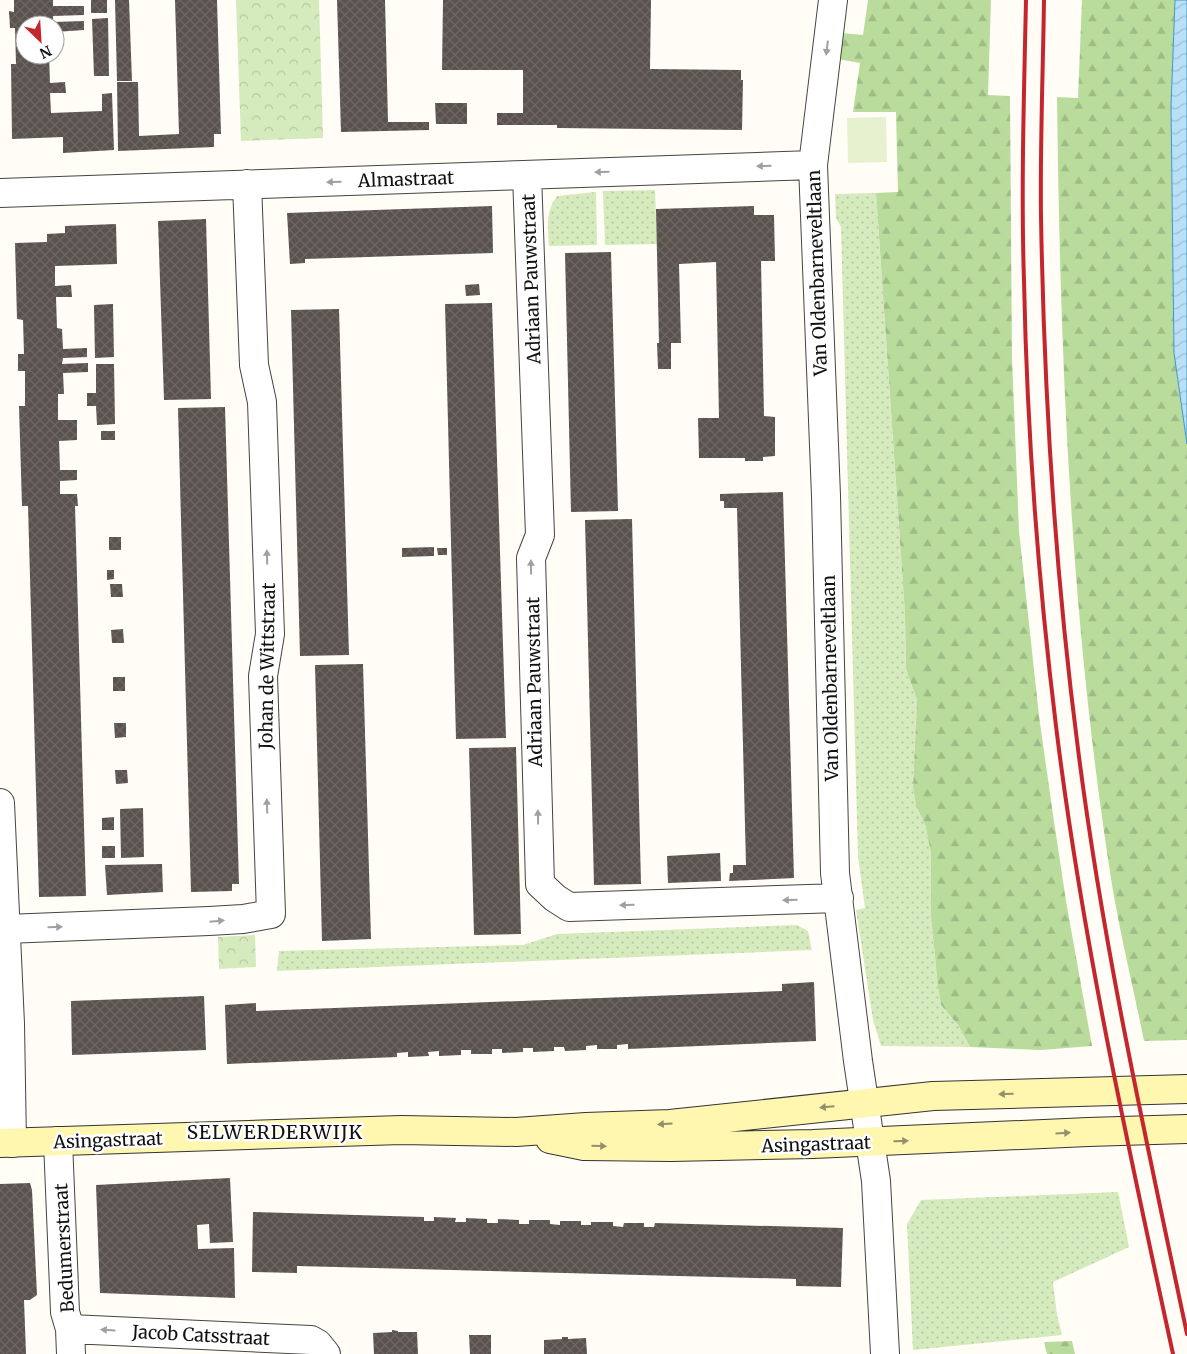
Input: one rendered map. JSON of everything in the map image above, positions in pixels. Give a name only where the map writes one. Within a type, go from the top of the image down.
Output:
[{"type":"main road","name":"Asingastraat","points":[[6,1143],[401,1130],[516,1132],[670,1124],[933,1096],[1187,1089]]},
{"type":"main road","name":"Asingastraat","points":[[516,1132],[584,1146],[671,1147],[870,1142],[1187,1129]]},
{"type":"street","name":"Van Oldenbarneveltlaan","points":[[833,0],[813,165],[826,496],[835,872],[864,1103],[876,1181],[886,1354]]},
{"type":"street","name":"Almastraat","points":[[0,193],[813,165]]},
{"type":"street","name":"Adriaan Pauwstraat","points":[[527,175],[540,535],[531,558],[540,884],[555,898],[569,907],[838,898]]},
{"type":"street","name":"Johan de Wittstraat","points":[[6,929],[209,921],[243,919],[271,914],[263,676],[270,624],[262,402],[254,365],[253,184]]},
{"type":"street","points":[[0,803],[10,1024],[6,1143]]},
{"type":"street","name":"Bedumerstraat","points":[[58,1141],[65,1312],[71,1341]]},
{"type":"street","name":"Jacob Catsstraat","points":[[71,1341],[311,1340],[318,1344],[326,1354]]},
{"type":"green space","points":[[236,0],[319,0],[323,138],[241,141]]},
{"type":"green space","points":[[868,0],[991,0],[988,95],[1010,96],[1012,358],[1019,531],[1039,716],[1052,808],[1066,901],[1092,1046],[1041,1050],[970,1047],[958,1025],[941,1005],[931,917],[931,853],[925,824],[916,806],[913,788],[917,700],[906,669],[905,614],[876,193],[898,192],[896,112],[853,112],[860,63],[838,59],[841,33],[863,35]]},
{"type":"green space","points":[[1082,0],[1175,0],[1171,107],[1174,353],[1187,444],[1187,1040],[1144,1041],[1113,891],[1087,694],[1070,495],[1065,396],[1057,97],[1078,98]]},
{"type":"green space","points":[[886,117],[887,162],[848,163],[847,118]]},
{"type":"green space","points":[[655,190],[657,244],[605,245],[603,191]]},
{"type":"green space","points":[[596,192],[597,245],[549,246],[549,214],[557,196]]},
{"type":"green space","points":[[876,193],[905,614],[906,669],[917,700],[913,788],[916,806],[925,824],[931,853],[931,917],[941,1005],[958,1025],[970,1047],[881,1046],[873,1020],[856,910],[865,908],[858,857],[841,227],[836,218],[835,194]]},
{"type":"green space","points":[[797,925],[808,931],[812,950],[277,971],[279,951],[523,945],[557,934]]},
{"type":"green space","points":[[255,935],[256,967],[219,969],[218,937]]},
{"type":"green space","points":[[1118,1192],[1129,1247],[1053,1282],[1057,1315],[1062,1335],[913,1350],[907,1224],[921,1200]]},
{"type":"green space","points":[[1072,1341],[1075,1354],[1047,1354],[1044,1342]]},
{"type":"water","points":[[1175,0],[1187,0],[1187,444],[1174,353],[1171,107]]},
{"type":"building","points":[[14,0],[53,0],[53,6],[84,6],[84,15],[15,15],[15,28],[10,28],[9,11],[14,12]]},
{"type":"building","points":[[91,0],[107,0],[107,13],[91,13]]},
{"type":"building","points":[[115,0],[129,0],[132,81],[117,81]]},
{"type":"building","points":[[175,0],[217,0],[221,134],[214,134],[214,147],[118,151],[117,82],[138,82],[139,136],[179,134]]},
{"type":"building","points":[[337,0],[385,0],[388,122],[429,122],[429,130],[341,132]]},
{"type":"building","points":[[443,0],[651,0],[650,69],[741,70],[741,80],[743,80],[742,130],[557,128],[557,125],[497,125],[497,113],[523,113],[523,70],[442,70]]},
{"type":"building","points":[[108,18],[109,76],[94,76],[92,19]]},
{"type":"building","points":[[84,21],[84,30],[65,31],[65,22]]},
{"type":"building","points":[[11,64],[49,65],[50,83],[65,82],[66,93],[50,93],[51,113],[102,111],[102,94],[112,93],[114,150],[63,153],[63,137],[12,139]]},
{"type":"building","points":[[435,103],[467,103],[467,124],[436,124]]},
{"type":"building","points":[[492,206],[493,253],[305,259],[305,263],[290,264],[287,213]]},
{"type":"building","points":[[754,206],[754,215],[774,215],[775,261],[761,261],[764,416],[775,417],[775,456],[763,457],[763,461],[745,461],[745,458],[699,458],[698,418],[719,418],[716,262],[679,264],[681,343],[671,343],[671,369],[658,369],[656,209]]},
{"type":"building","points":[[206,219],[211,399],[164,400],[158,221]]},
{"type":"building","points":[[116,224],[117,264],[55,266],[55,286],[71,285],[72,297],[56,297],[57,328],[62,329],[63,349],[87,348],[87,357],[63,358],[62,364],[88,363],[88,372],[63,373],[64,394],[58,394],[58,420],[77,420],[77,440],[59,441],[60,470],[77,470],[77,480],[60,481],[60,494],[77,494],[78,506],[75,506],[86,896],[39,897],[28,506],[22,506],[19,406],[25,406],[25,371],[18,371],[18,354],[24,354],[23,320],[17,319],[15,243],[47,242],[47,234],[65,233],[65,226]]},
{"type":"building","points":[[611,252],[618,511],[571,512],[565,253]]},
{"type":"building","points":[[479,284],[480,295],[466,296],[465,285]]},
{"type":"building","points":[[492,303],[506,738],[456,739],[445,304]]},
{"type":"building","points":[[113,304],[114,357],[95,358],[94,305]]},
{"type":"building","points":[[339,309],[349,655],[300,656],[291,310]]},
{"type":"building","points":[[96,364],[114,364],[115,424],[97,425],[96,406],[87,406],[87,393],[96,393]]},
{"type":"building","points":[[225,407],[239,884],[232,884],[232,891],[191,892],[178,408]]},
{"type":"building","points":[[101,431],[115,431],[115,440],[101,440]]},
{"type":"building","points":[[783,492],[794,878],[729,881],[730,873],[733,873],[733,865],[746,865],[737,508],[724,508],[724,501],[720,501],[720,494]]},
{"type":"building","points":[[632,519],[641,884],[594,885],[585,520]]},
{"type":"building","points":[[109,537],[121,537],[121,550],[109,550]]},
{"type":"building","points":[[434,547],[434,556],[402,557],[402,548]]},
{"type":"building","points":[[437,548],[447,548],[447,555],[438,555]]},
{"type":"building","points":[[107,570],[114,570],[114,579],[107,580]]},
{"type":"building","points":[[110,584],[122,584],[123,597],[111,597]]},
{"type":"building","points":[[123,629],[124,643],[112,643],[111,630]]},
{"type":"building","points":[[363,664],[371,939],[322,941],[315,665]]},
{"type":"building","points":[[113,677],[125,677],[125,691],[113,691]]},
{"type":"building","points":[[114,723],[126,723],[126,737],[115,738]]},
{"type":"building","points":[[516,747],[521,934],[474,935],[469,748]]},
{"type":"building","points":[[115,770],[127,770],[128,783],[116,784]]},
{"type":"building","points":[[143,808],[144,857],[121,858],[120,809]]},
{"type":"building","points":[[114,817],[114,830],[102,830],[102,818]]},
{"type":"building","points":[[102,846],[115,846],[115,858],[102,858]]},
{"type":"building","points":[[720,853],[721,881],[668,883],[667,856]]},
{"type":"building","points":[[162,864],[163,892],[107,895],[105,865]]},
{"type":"building","points":[[814,982],[816,1041],[628,1049],[628,1044],[617,1045],[617,1049],[597,1049],[597,1045],[586,1046],[586,1050],[565,1051],[564,1047],[554,1047],[554,1051],[533,1052],[533,1048],[523,1048],[523,1052],[502,1053],[502,1049],[492,1049],[492,1054],[471,1054],[471,1050],[461,1050],[461,1055],[439,1056],[439,1051],[428,1052],[429,1056],[408,1057],[408,1052],[397,1053],[397,1057],[227,1064],[225,1005],[256,1003],[256,1011],[782,991],[782,984]]},
{"type":"building","points":[[204,996],[206,1050],[72,1055],[71,1001]]},
{"type":"building","points":[[230,1178],[233,1242],[210,1243],[209,1224],[197,1225],[198,1249],[234,1248],[235,1298],[100,1293],[96,1185]]},
{"type":"building","points":[[30,1183],[32,1190],[37,1295],[30,1300],[24,1300],[26,1354],[0,1354],[0,1184]]},
{"type":"building","points":[[253,1212],[424,1217],[424,1221],[434,1221],[434,1217],[456,1218],[455,1222],[466,1222],[466,1218],[487,1219],[487,1223],[498,1223],[498,1219],[519,1220],[519,1224],[529,1224],[529,1220],[550,1220],[550,1224],[560,1225],[560,1221],[581,1221],[581,1225],[591,1225],[591,1222],[613,1222],[613,1226],[623,1227],[624,1223],[644,1223],[644,1227],[654,1227],[655,1223],[843,1228],[841,1287],[796,1286],[796,1279],[297,1266],[297,1273],[252,1272]]},
{"type":"building","points":[[392,1330],[398,1332],[417,1332],[418,1354],[374,1354],[373,1333],[392,1332]]},
{"type":"building","points":[[469,1335],[491,1335],[491,1354],[470,1354]]},
{"type":"building","points":[[562,1337],[568,1337],[568,1339],[586,1338],[587,1354],[544,1354],[544,1340],[562,1339]]},
{"type":"railway","points":[[1026,0],[1023,176],[1025,337],[1034,504],[1050,671],[1079,884],[1107,1042],[1173,1354]]},
{"type":"railway","points":[[1044,0],[1041,189],[1045,349],[1057,550],[1070,683],[1088,823],[1126,1042],[1187,1334]]},
{"type":"district","name":"SELWERDERWIJK","points":[[275,1132]]}]
